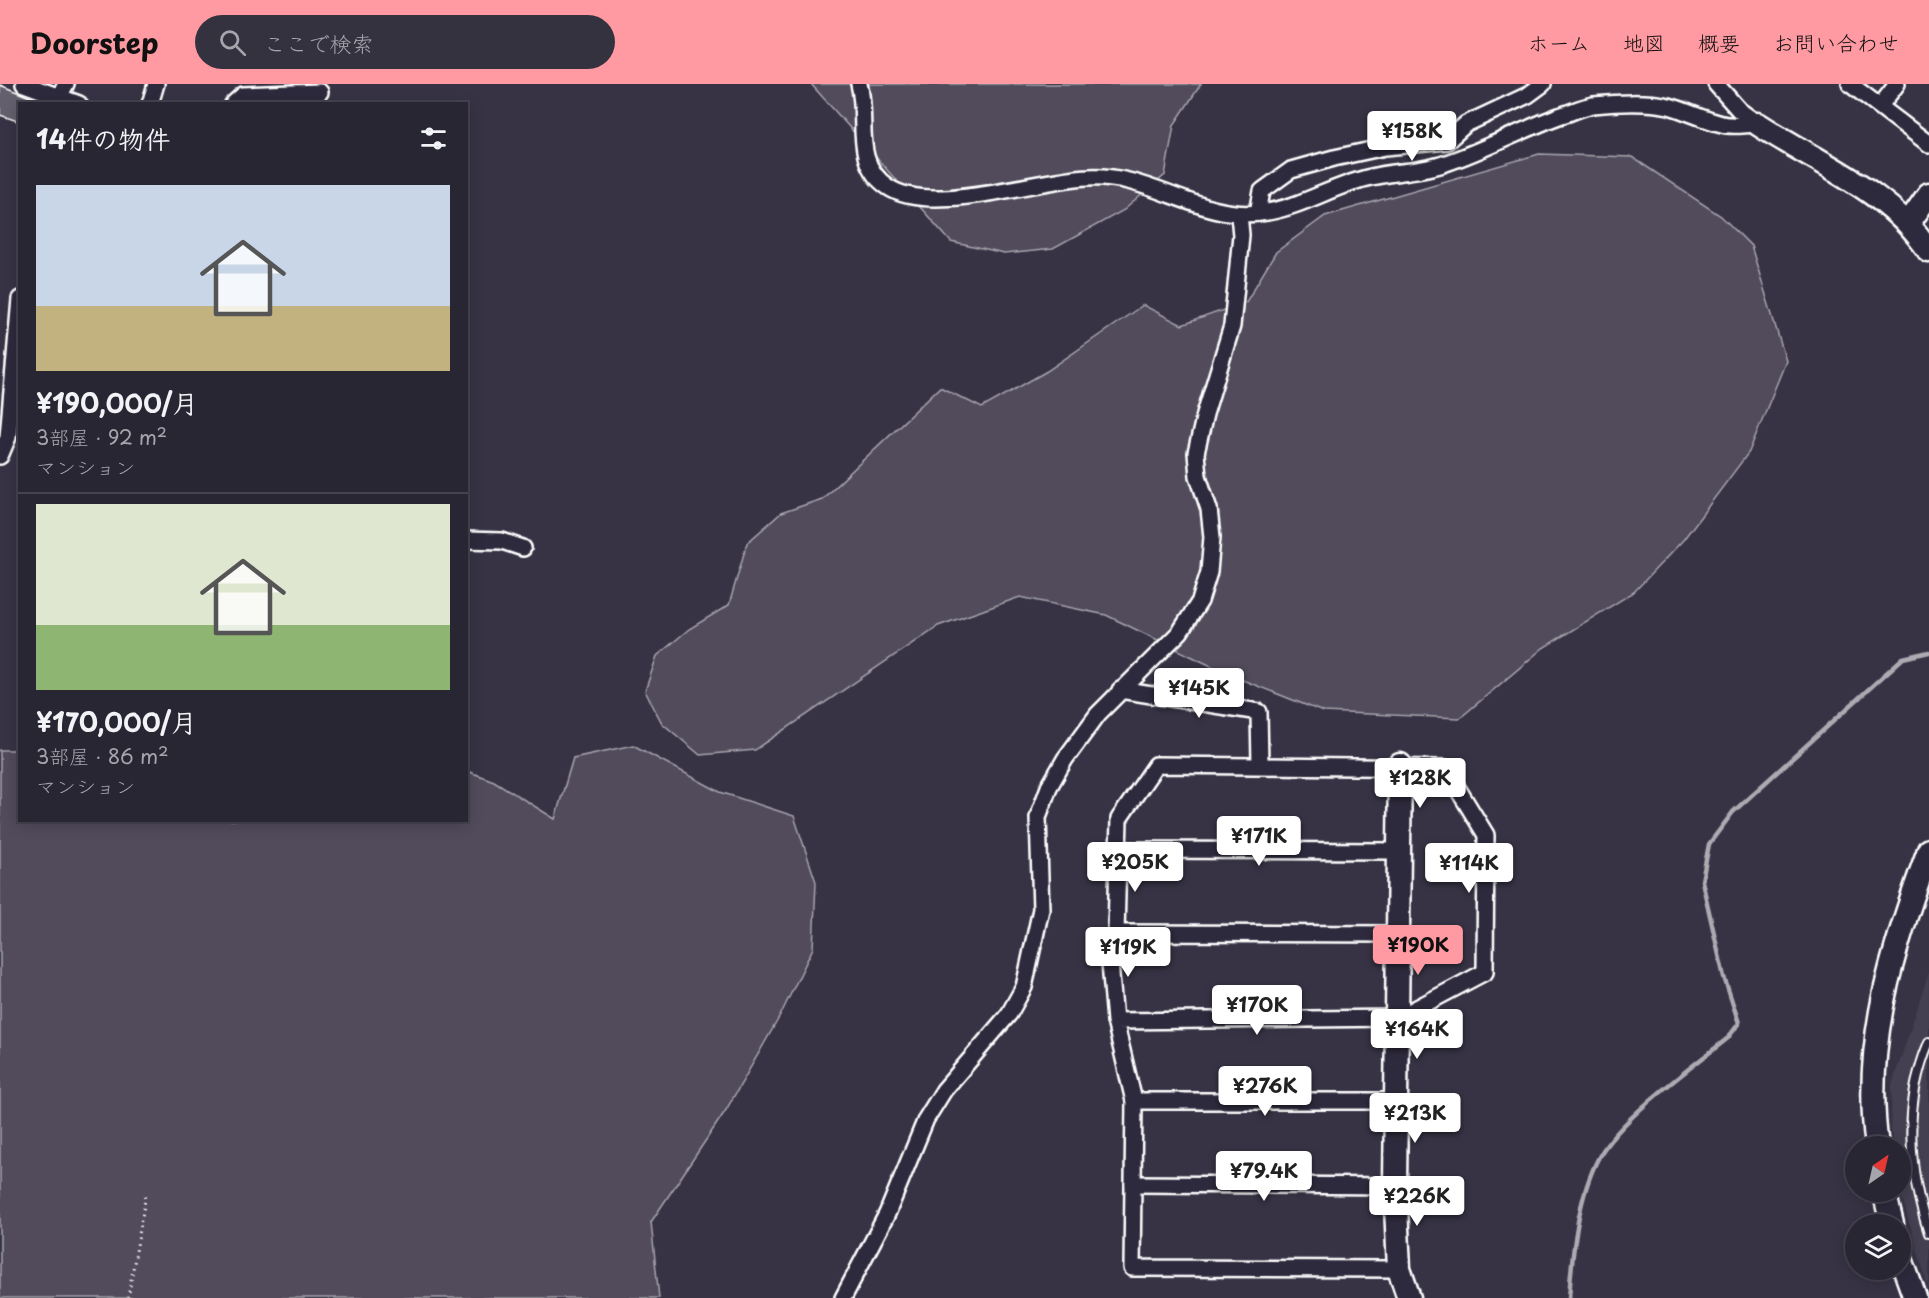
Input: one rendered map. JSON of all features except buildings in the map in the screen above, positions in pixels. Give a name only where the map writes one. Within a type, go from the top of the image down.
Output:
[{"type":"street","points":[[24,84],[75,102]]},
{"type":"street","points":[[151,102],[156,84]]},
{"type":"street","points":[[859,84],[862,94],[862,152],[872,171],[887,187],[906,196],[928,198],[964,196],[1089,176],[1145,183],[1195,203],[1239,214],[1283,210],[1371,177],[1445,164],[1538,124],[1589,106],[1629,103],[1668,106],[1724,125],[1758,124]]},
{"type":"street","points":[[1258,213],[1262,190],[1291,170],[1385,147],[1447,141],[1466,124],[1528,95],[1543,84]]},
{"type":"street","points":[[1716,84],[1739,110],[1758,124],[1884,202],[1908,224],[1929,251]]},
{"type":"street","points":[[1850,84],[1929,144]]},
{"type":"street","points":[[1880,106],[1897,84]]},
{"type":"street","points":[[235,102],[243,95],[320,92]]},
{"type":"street","points":[[1908,224],[1929,194]]},
{"type":"street","points":[[843,1298],[887,1214],[926,1119],[944,1090],[1009,1014],[1024,987],[1041,909],[1038,818],[1049,786],[1065,759],[1098,714],[1180,632],[1200,601],[1209,572],[1212,537],[1209,509],[1198,476],[1196,453],[1204,414],[1232,326],[1241,236],[1239,214]]},
{"type":"street","points":[[6,447],[18,319]]},
{"type":"street","points":[[468,540],[502,541],[524,548]]},
{"type":"street","points":[[1120,690],[1259,712],[1260,764]]},
{"type":"street","points":[[1115,1022],[1398,1018],[1485,972],[1486,835],[1445,768],[1400,765],[1156,765],[1119,819],[1120,850],[1116,933],[1110,963],[1115,1022],[1134,1101],[1132,1268],[1399,1269]]},
{"type":"street","points":[[1400,765],[1395,1186],[1399,1269],[1409,1298]]},
{"type":"street","points":[[1120,850],[1399,851]]},
{"type":"street","points":[[1877,1136],[1876,1045],[1884,992],[1895,947],[1929,850]]},
{"type":"street","points":[[1116,933],[1398,934]]},
{"type":"street","points":[[1134,1101],[1396,1101]]},
{"type":"street","points":[[1133,1184],[1395,1186]]},
{"type":"street","points":[[1909,1280],[1915,1298]]},
{"type":"lane","points":[[1929,1042],[1917,1083],[1910,1141],[1914,1179],[1929,1233]]},
{"type":"path","points":[[128,1298],[146,1194]]},
{"type":"shaded area","points":[[811,84],[1201,84],[1174,125],[1165,175],[1124,210],[1053,249],[1004,254],[951,242]]},
{"type":"shaded area","points":[[1539,154],[1632,157],[1721,216],[1751,246],[1786,361],[1749,452],[1683,540],[1634,592],[1543,648],[1460,718],[1323,712],[1230,675],[1106,615],[1020,597],[938,626],[755,750],[700,755],[662,723],[645,691],[657,656],[689,629],[729,605],[747,543],[781,513],[822,499],[940,387],[982,408],[1047,371],[1143,305],[1182,325],[1246,302],[1276,252],[1325,216]]},
{"type":"shaded area","points":[[633,745],[720,792],[794,816],[816,882],[813,948],[780,1016],[726,1110],[651,1222],[659,1298],[0,1298],[0,750],[18,750],[18,822],[468,822],[468,771],[494,781],[555,819],[573,758]]},
{"type":"shaded area","points":[[1929,972],[1929,1290],[1911,1229],[1911,1214],[1907,1214],[1903,1202],[1911,1202],[1911,1136],[1892,1136],[1892,1085]]},
{"type":"waterway","points":[[1569,1298],[1574,1244],[1581,1206],[1592,1171],[1600,1155],[1624,1125],[1677,1078],[1728,1038],[1739,1023],[1724,977],[1702,881],[1709,844],[1733,812],[1903,658],[1929,652]]}]
